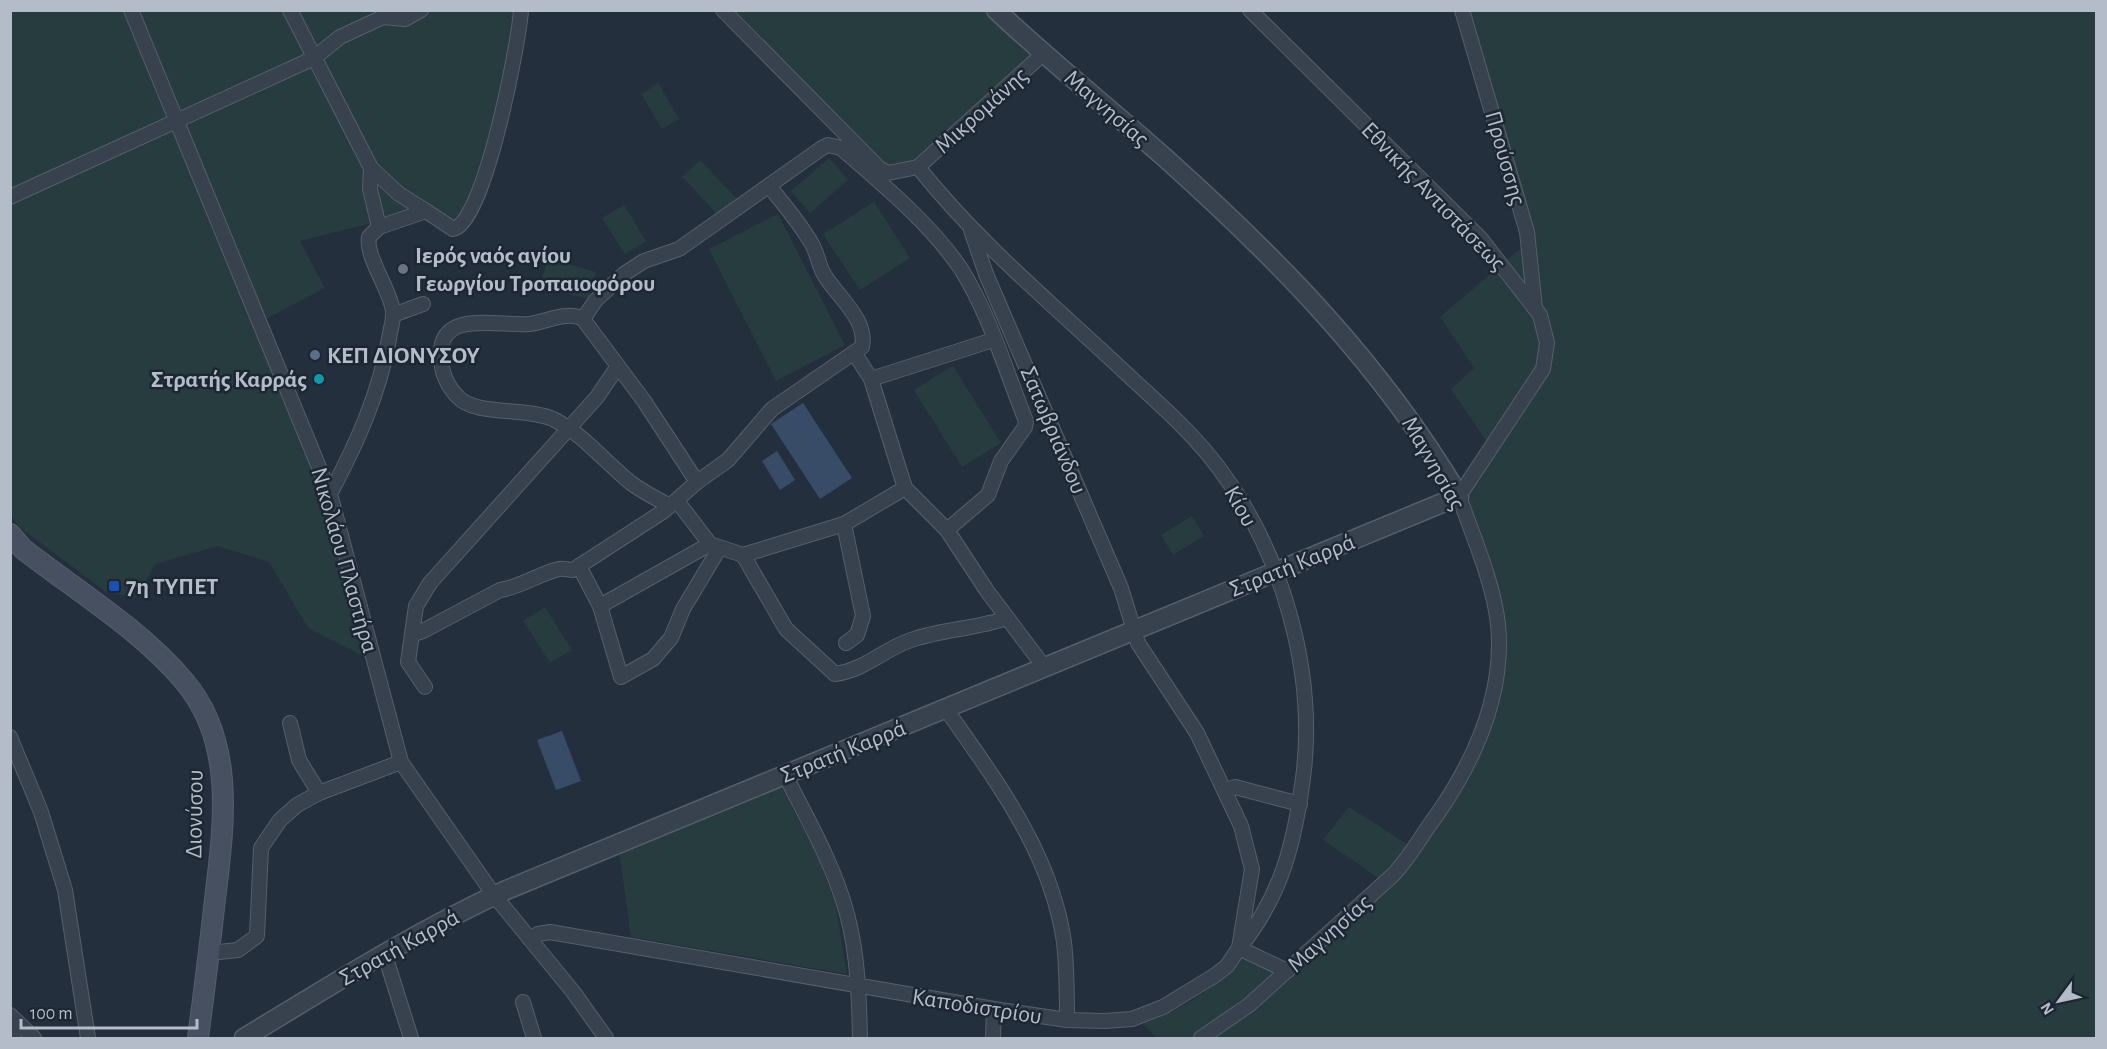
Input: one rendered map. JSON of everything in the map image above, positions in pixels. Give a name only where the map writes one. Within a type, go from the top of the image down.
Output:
[{"type":"main road","name":"Διονύσου","points":[[10,534],[23,549],[163,659],[200,703],[211,726],[220,757],[224,793],[220,852],[198,1038]]},
{"type":"street","name":"Νικολάου Πλαστήρα","points":[[131,10],[175,122],[330,494],[401,762],[494,896],[606,1038]]},
{"type":"street","points":[[290,10],[370,168],[399,194],[449,227],[457,228],[462,225],[476,200],[509,90],[521,10]]},
{"type":"street","points":[[10,197],[314,58],[340,37],[383,17],[405,19],[422,10]]},
{"type":"street","points":[[723,10],[879,168],[888,173],[918,167]]},
{"type":"street","name":"Εθνικής Αντιστάσεως","points":[[1250,10],[1481,239],[1535,308],[1543,324],[1547,343],[1543,369],[1458,496]]},
{"type":"street","name":"Προύσσης","points":[[1462,10],[1527,232],[1535,308]]},
{"type":"street","name":"Μαγνησίας","points":[[1003,13],[1044,53],[1212,201],[1324,313],[1360,354],[1405,412],[1458,496],[1480,556],[1498,623],[1496,680],[1478,745],[1460,782],[1403,865],[1250,1005],[1202,1038]]},
{"type":"street","name":"Μικρομάνης","points":[[918,167],[1044,53]]},
{"type":"street","points":[[583,319],[596,300],[624,274],[644,261],[679,249],[822,148],[828,146],[842,148],[935,236],[969,284],[1026,421],[1025,427],[1001,461],[988,495],[978,505],[956,519],[947,530]]},
{"type":"street","name":"Κίου","points":[[918,167],[971,230],[1200,446],[1237,497],[1274,573],[1293,633],[1306,698],[1306,750],[1300,804],[1278,886],[1261,921],[1239,948]]},
{"type":"street","points":[[370,168],[370,189],[380,227]]},
{"type":"street","points":[[414,634],[500,590],[515,588],[530,579],[562,568],[573,570],[673,503],[728,460],[778,403],[855,354],[862,347],[863,333],[858,322],[823,274],[814,248],[799,223],[769,186]]},
{"type":"street","points":[[330,494],[370,411],[386,357],[393,315],[389,293],[368,244],[369,237],[380,227],[426,211]]},
{"type":"street","name":"Σατωβριάνδου","points":[[971,230],[986,274],[1121,588],[1134,631]]},
{"type":"street","points":[[393,315],[423,304]]},
{"type":"street","points":[[697,482],[583,319],[572,315],[530,324],[464,323],[449,332],[441,346],[442,367],[447,382],[464,403],[476,408],[527,411],[554,420],[632,484],[673,503],[715,547],[743,555],[844,524],[905,488]]},
{"type":"street","points":[[871,380],[993,340]]},
{"type":"street","points":[[855,354],[871,380],[905,488],[947,530],[1007,618],[1045,668]]},
{"type":"street","points":[[425,687],[408,662],[414,634],[412,623],[416,606],[430,583],[597,397],[618,366]]},
{"type":"street","name":"Στρατή Καρρά","points":[[244,1038],[384,952],[440,921],[494,896],[1458,496]]},
{"type":"street","points":[[844,524],[863,616],[858,635],[846,643]]},
{"type":"street","points":[[579,566],[600,606],[621,677],[653,659],[671,638],[683,609],[715,547]]},
{"type":"street","points":[[600,606],[715,547]]},
{"type":"street","points":[[743,555],[786,629],[836,674],[861,668],[898,645],[914,639],[984,626],[1007,618]]},
{"type":"street","name":"Καποδιστρίου","points":[[530,939],[538,934],[550,932],[994,1010],[1067,1020],[1105,1022],[1146,1014],[1214,976],[1227,966],[1239,948],[1252,869],[1246,839],[1226,790],[1190,721],[1143,652],[1134,631]]},
{"type":"street","points":[[946,709],[1010,801],[1039,860],[1053,897],[1064,942],[1067,1020]]},
{"type":"street","points":[[290,723],[299,759],[319,793]]},
{"type":"street","points":[[10,737],[41,812],[65,890],[88,1038]]},
{"type":"street","points":[[209,953],[238,950],[257,936],[261,848],[280,820],[319,793],[401,762]]},
{"type":"street","points":[[785,775],[824,851],[843,903],[858,986],[860,1038]]},
{"type":"street","points":[[1226,790],[1235,787],[1300,804]]},
{"type":"street","points":[[1239,948],[1287,971]]},
{"type":"street","points":[[384,952],[411,1038]]},
{"type":"street","points":[[522,1002],[534,1038]]},
{"type":"street","points":[[993,1038],[994,1010]]},
{"type":"street","points":[[10,1017],[14,1038]]},
{"type":"street","points":[[10,1017],[34,1038]]},
{"type":"green space","points":[[10,11],[515,11],[495,130],[465,214],[455,226],[427,209],[300,241],[325,288],[254,325],[322,493],[369,659],[309,629],[269,562],[218,546],[155,564],[137,598],[106,592],[18,526],[11,515]]},
{"type":"green space","points":[[736,11],[988,11],[1035,55],[923,157],[905,167],[889,170]]},
{"type":"green space","points":[[1469,11],[2096,11],[2096,1038],[1157,1038],[1143,1024],[1197,997],[1219,980],[1242,957],[1289,980],[1387,884],[1323,840],[1349,807],[1415,849],[1476,757],[1502,611],[1486,548],[1463,491],[1487,442],[1451,389],[1474,368],[1440,317],[1521,248],[1534,242]]},
{"type":"green space","points":[[658,83],[679,119],[662,129],[641,94]]},
{"type":"green space","points":[[829,158],[848,180],[810,213],[791,191]]},
{"type":"green space","points":[[700,160],[737,199],[719,216],[682,177]]},
{"type":"green space","points":[[874,202],[910,258],[860,290],[823,234]]},
{"type":"green space","points":[[624,205],[646,241],[625,254],[602,218]]},
{"type":"green space","points":[[778,214],[845,345],[776,381],[709,249]]},
{"type":"green space","points":[[548,258],[596,272],[588,299],[540,286]]},
{"type":"green space","points":[[953,366],[1001,443],[962,467],[914,390]]},
{"type":"green space","points":[[1192,516],[1204,536],[1173,555],[1161,535]]},
{"type":"green space","points":[[545,607],[572,650],[550,663],[523,621]]},
{"type":"green space","points":[[779,783],[816,852],[835,902],[847,974],[631,937],[619,850]]},
{"type":"water","points":[[803,403],[852,478],[820,499],[771,424]]},
{"type":"water","points":[[777,451],[795,480],[780,490],[762,461]]},
{"type":"water","points":[[562,731],[581,781],[556,790],[537,740]]},
{"type":"place","name":"Ιερός ναός αγίου Γεωργίου Τροπαιοφόρου","points":[[403,269]]},
{"type":"place","name":"ΚΕΠ ΔΙΟΝΥΣΟΥ","points":[[315,355]]},
{"type":"place","name":"Στρατής Καρράς","points":[[319,379]]},
{"type":"place","name":"7η ΤΥΠΕΤ","points":[[114,586]]}]
